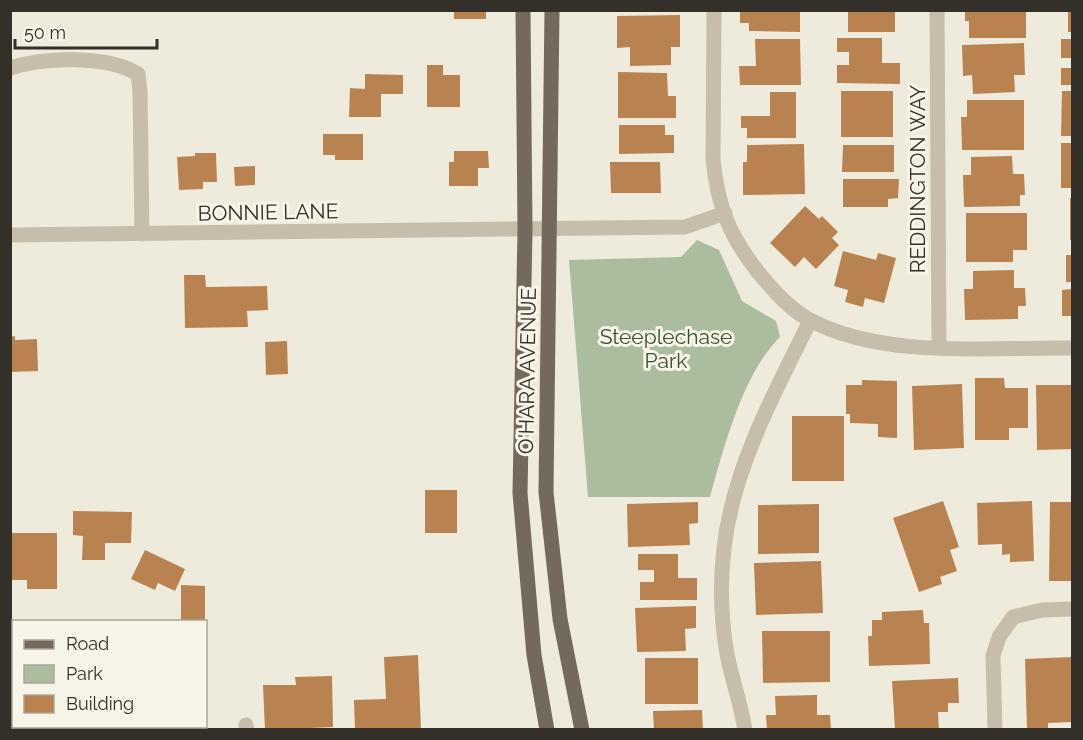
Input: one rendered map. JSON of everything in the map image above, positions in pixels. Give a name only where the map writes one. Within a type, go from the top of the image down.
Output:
[{"type":"main road","name":"O'HARA AVENUE","points":[[523,10],[525,230],[520,493],[534,654],[547,729]]},
{"type":"main road","name":"O'HARA AVENUE","points":[[552,10],[546,492],[560,619],[582,729]]},
{"type":"street","points":[[714,10],[713,160],[716,183],[731,235],[780,297],[810,321],[864,341],[907,347],[1072,348]]},
{"type":"street","name":"REDDINGTON WAY","points":[[937,10],[939,347]]},
{"type":"street","points":[[10,68],[22,64],[78,60],[124,66],[138,74],[142,234]]},
{"type":"street","name":"BONNIE LANE","points":[[10,235],[551,231],[685,227],[724,213]]},
{"type":"street","points":[[745,729],[726,644],[723,577],[725,535],[733,493],[756,429],[810,321]]},
{"type":"street","points":[[995,729],[993,656],[999,637],[1013,617],[1042,610],[1072,609]]},
{"type":"green space","name":"Steeplechase Park","points":[[697,240],[719,250],[742,301],[776,321],[780,337],[755,370],[745,390],[710,497],[588,497],[569,260],[681,257]]},
{"type":"building","points":[[454,10],[486,10],[486,19],[454,19]]},
{"type":"building","points":[[740,10],[800,10],[800,32],[749,31],[749,23],[740,23]]},
{"type":"building","points":[[848,10],[895,10],[895,32],[848,32]]},
{"type":"building","points":[[965,10],[1026,10],[1026,38],[969,38],[969,21],[965,21]]},
{"type":"building","points":[[1068,10],[1072,10],[1072,32],[1068,32]]},
{"type":"building","points":[[680,15],[680,47],[671,47],[671,65],[630,66],[630,47],[617,48],[617,16]]},
{"type":"building","points":[[837,38],[882,38],[882,63],[900,63],[900,84],[837,83],[837,65],[849,65],[849,52],[837,52]]},
{"type":"building","points":[[755,39],[800,39],[801,85],[740,85],[739,66],[756,66]]},
{"type":"building","points":[[1061,39],[1072,39],[1072,58],[1061,58]]},
{"type":"building","points":[[1024,43],[1025,75],[1014,75],[1015,92],[973,94],[972,75],[963,76],[962,45]]},
{"type":"building","points":[[427,65],[443,65],[443,75],[460,75],[460,107],[427,107]]},
{"type":"building","points":[[1061,68],[1072,68],[1072,85],[1061,85]]},
{"type":"building","points":[[618,72],[667,73],[668,96],[676,96],[676,118],[618,118]]},
{"type":"building","points":[[365,74],[403,75],[403,94],[381,94],[381,117],[349,117],[350,88],[365,89]]},
{"type":"building","points":[[841,91],[893,91],[893,137],[841,137]]},
{"type":"building","points":[[1062,91],[1072,91],[1072,136],[1061,136]]},
{"type":"building","points":[[770,92],[796,92],[796,138],[747,138],[747,128],[741,128],[741,116],[770,116]]},
{"type":"building","points":[[967,100],[1024,100],[1024,150],[962,150],[961,117],[967,117]]},
{"type":"building","points":[[619,125],[665,125],[665,135],[674,135],[674,153],[619,154]]},
{"type":"building","points":[[323,134],[363,134],[363,160],[335,160],[335,155],[323,155]]},
{"type":"building","points":[[1061,143],[1072,143],[1072,188],[1061,188]]},
{"type":"building","points":[[804,144],[805,194],[743,195],[743,162],[747,162],[747,145]]},
{"type":"building","points":[[843,145],[894,145],[894,172],[842,172]]},
{"type":"building","points":[[454,151],[488,151],[489,168],[478,168],[478,186],[449,186],[449,162],[454,162]]},
{"type":"building","points":[[195,153],[216,153],[217,182],[203,182],[203,189],[179,190],[177,157],[195,156]]},
{"type":"building","points":[[1012,156],[1013,174],[1024,174],[1025,195],[1020,195],[1020,206],[964,207],[963,175],[971,175],[971,157]]},
{"type":"building","points":[[610,162],[660,162],[661,193],[611,193]]},
{"type":"building","points":[[255,166],[255,185],[235,186],[234,167]]},
{"type":"building","points":[[843,179],[899,179],[898,198],[888,199],[888,207],[843,207]]},
{"type":"building","points":[[1070,198],[1072,198],[1072,240],[1070,240]]},
{"type":"building","points":[[805,206],[819,219],[822,216],[838,232],[832,238],[839,245],[816,269],[804,257],[795,267],[770,243]]},
{"type":"building","points":[[966,213],[1027,213],[1027,250],[1013,250],[1013,262],[966,262]]},
{"type":"building","points":[[843,251],[876,260],[878,253],[896,258],[884,303],[865,298],[863,307],[845,302],[848,290],[834,286]]},
{"type":"building","points":[[1066,255],[1072,255],[1072,282],[1066,282]]},
{"type":"building","points":[[1014,270],[1014,288],[1025,288],[1026,306],[1018,306],[1018,319],[965,320],[964,289],[973,289],[973,271]]},
{"type":"building","points":[[184,275],[205,275],[206,287],[267,286],[268,310],[247,311],[248,327],[185,328]]},
{"type":"building","points":[[1072,289],[1072,316],[1062,316],[1062,290]]},
{"type":"building","points":[[15,336],[15,340],[37,339],[38,371],[10,372],[10,337]]},
{"type":"building","points":[[287,341],[288,374],[266,375],[265,342]]},
{"type":"building","points":[[975,378],[1004,378],[1005,388],[1028,388],[1028,428],[1009,428],[1009,440],[975,440]]},
{"type":"building","points":[[862,380],[897,381],[897,438],[878,437],[878,424],[850,423],[850,414],[846,414],[846,385],[862,385]]},
{"type":"building","points":[[962,384],[964,448],[914,450],[912,386]]},
{"type":"building","points":[[1036,385],[1072,385],[1072,449],[1037,450]]},
{"type":"building","points":[[792,416],[844,416],[844,481],[792,481]]},
{"type":"building","points":[[425,490],[457,490],[457,533],[425,533]]},
{"type":"building","points":[[943,501],[959,547],[950,550],[957,571],[940,577],[942,584],[919,592],[893,518]]},
{"type":"building","points":[[1032,501],[1034,561],[1010,562],[1010,554],[1002,555],[1002,544],[978,545],[977,503]]},
{"type":"building","points":[[698,502],[698,523],[689,524],[690,545],[628,547],[627,504]]},
{"type":"building","points":[[1050,502],[1072,502],[1072,581],[1049,581]]},
{"type":"building","points":[[819,504],[819,553],[758,554],[758,505]]},
{"type":"building","points":[[73,511],[132,512],[131,543],[105,543],[105,560],[82,560],[83,536],[73,535]]},
{"type":"building","points":[[10,533],[57,533],[57,589],[27,589],[27,580],[10,580]]},
{"type":"building","points":[[145,550],[185,569],[175,591],[158,583],[155,590],[131,579]]},
{"type":"building","points":[[638,554],[678,554],[678,578],[697,578],[697,600],[640,600],[640,582],[654,582],[654,570],[638,570]]},
{"type":"building","points":[[821,561],[823,613],[756,615],[754,563]]},
{"type":"building","points":[[181,585],[205,586],[205,620],[181,620]]},
{"type":"building","points":[[696,606],[696,628],[685,629],[686,651],[637,652],[635,608]]},
{"type":"building","points":[[923,610],[924,623],[929,623],[930,664],[869,666],[868,636],[872,636],[872,620],[882,620],[882,612]]},
{"type":"building","points":[[762,631],[830,631],[830,682],[763,683]]},
{"type":"building","points":[[418,655],[421,730],[355,730],[354,700],[386,699],[384,657]]},
{"type":"building","points":[[1072,657],[1072,722],[1048,723],[1048,730],[1027,730],[1025,659]]},
{"type":"building","points":[[645,658],[698,658],[698,704],[645,704]]},
{"type":"building","points":[[332,676],[333,727],[265,730],[263,685],[296,685],[295,677]]},
{"type":"building","points":[[958,678],[959,703],[948,703],[948,712],[938,712],[939,730],[895,730],[892,681]]},
{"type":"building","points":[[10,688],[12,688],[12,709],[10,709]]},
{"type":"building","points":[[817,695],[817,715],[830,715],[831,730],[767,730],[766,715],[776,715],[775,696]]},
{"type":"building","points":[[702,710],[703,730],[654,730],[653,711]]},
{"type":"building","points":[[74,728],[119,728],[119,730],[74,730]]}]
